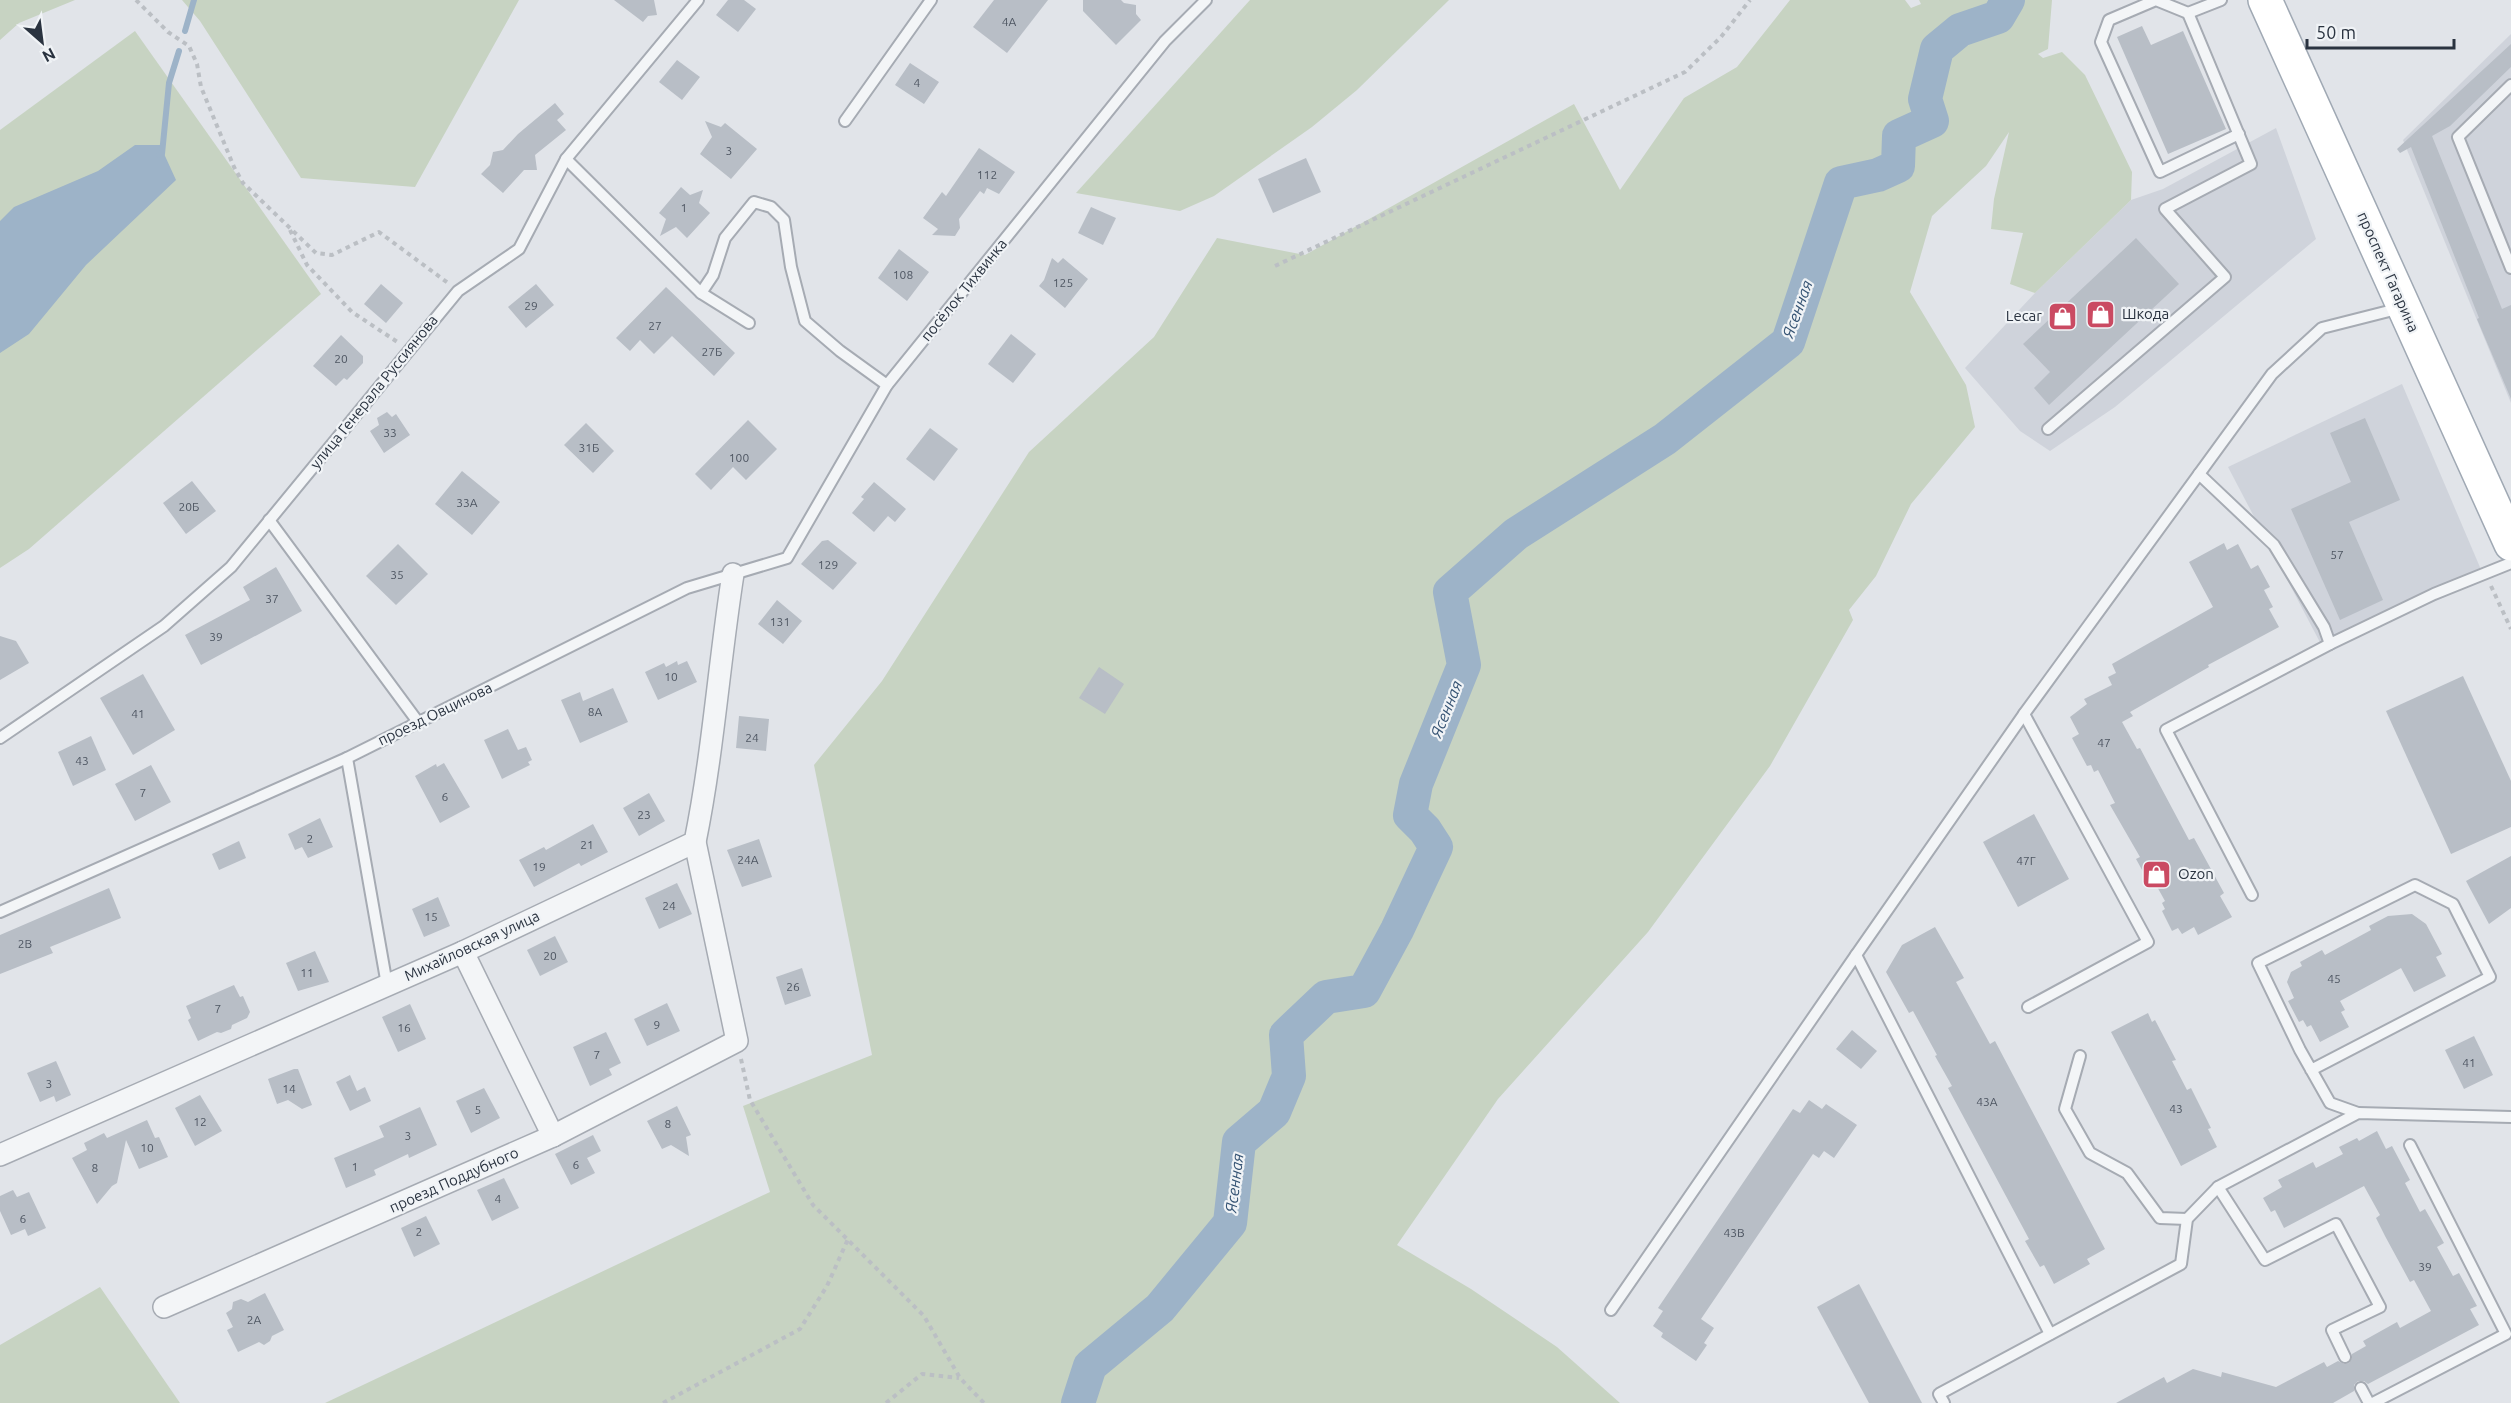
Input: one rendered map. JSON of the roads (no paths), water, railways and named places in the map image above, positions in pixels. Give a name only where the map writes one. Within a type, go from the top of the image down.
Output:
[{"type":"main road","name":"проспект Гагарина","points":[[2265,0],[2511,544]]},
{"type":"street","points":[[696,842],[733,574]]},
{"type":"street","name":"Михайловская улица","points":[[0,1155],[463,952],[696,842]]},
{"type":"street","name":"проезд Поддубного","points":[[164,1307],[553,1136],[738,1041],[696,842]]},
{"type":"street","points":[[463,952],[553,1136]]},
{"type":"lane","name":"улица Генерала Руссиянова","points":[[0,738],[164,626],[231,567],[458,291],[519,249],[566,159],[698,0]]},
{"type":"lane","points":[[845,121],[931,0]]},
{"type":"lane","name":"посёлок Тихвинка","points":[[733,574],[787,558],[887,385],[1165,41],[1206,0]]},
{"type":"lane","points":[[2048,429],[2225,277],[2164,209],[2251,164],[2239,134],[2188,14],[2156,0],[2109,20],[2101,42],[2160,172],[2239,134]]},
{"type":"lane","points":[[2188,14],[2221,0]]},
{"type":"lane","points":[[2511,85],[2458,137],[2511,268]]},
{"type":"lane","points":[[566,159],[701,293],[749,323]]},
{"type":"lane","points":[[701,293],[713,275],[725,238],[754,202],[771,207],[784,220],[791,267],[805,321],[840,351],[887,385]]},
{"type":"lane","points":[[1611,1310],[2024,714],[2272,374],[2322,328],[2404,307]]},
{"type":"lane","points":[[2199,474],[2274,546],[2324,627],[2330,644]]},
{"type":"lane","points":[[269,520],[418,722]]},
{"type":"lane","points":[[2253,895],[2166,730],[2330,644],[2434,594],[2511,563]]},
{"type":"lane","name":"проезд Овцинова","points":[[0,912],[347,758],[687,588],[733,574]]},
{"type":"lane","points":[[2024,714],[2148,942],[2028,1008]]},
{"type":"lane","points":[[347,758],[387,985]]},
{"type":"lane","points":[[2311,1070],[2490,977],[2453,904],[2415,885],[2258,963],[2311,1070],[2331,1103],[2358,1113],[2511,1117]]},
{"type":"lane","points":[[1856,955],[2050,1334]]},
{"type":"lane","points":[[2080,1056],[2065,1109],[2090,1153],[2127,1173],[2160,1218],[2187,1219]]},
{"type":"lane","points":[[1944,1403],[1939,1394],[2181,1264],[2187,1219],[2218,1187],[2358,1113]]},
{"type":"lane","points":[[2361,1388],[2371,1403],[2506,1334],[2410,1145]]},
{"type":"lane","points":[[2218,1187],[2265,1260],[2336,1224],[2380,1306],[2332,1330],[2345,1357]]},
{"type":"water","points":[[135,145],[160,145],[176,180],[86,265],[29,334],[0,353],[0,221],[14,207],[98,171]]},
{"type":"waterway","points":[[185,31],[194,0]]},
{"type":"waterway","name":"Ясенная","points":[[1078,1403],[1090,1366],[1160,1308],[1230,1223],[1239,1142],[1274,1112],[1289,1076],[1286,1035],[1326,997],[1364,991],[1397,930],[1436,847],[1425,830],[1410,815],[1416,784],[1464,665],[1450,592],[1516,534],[1665,439],[1788,342],[1841,183],[1878,175],[1898,166],[1899,136],[1932,121],[1925,99],[1937,49],[1960,30],[1998,17],[2008,0]]},
{"type":"waterway","points":[[159,155],[162,154],[169,83],[179,51]]},
{"type":"place","name":"Шкода","points":[[2101,314]]},
{"type":"place","name":"Lecar","points":[[2063,316]]},
{"type":"place","name":"Ozon","points":[[2157,874]]}]
